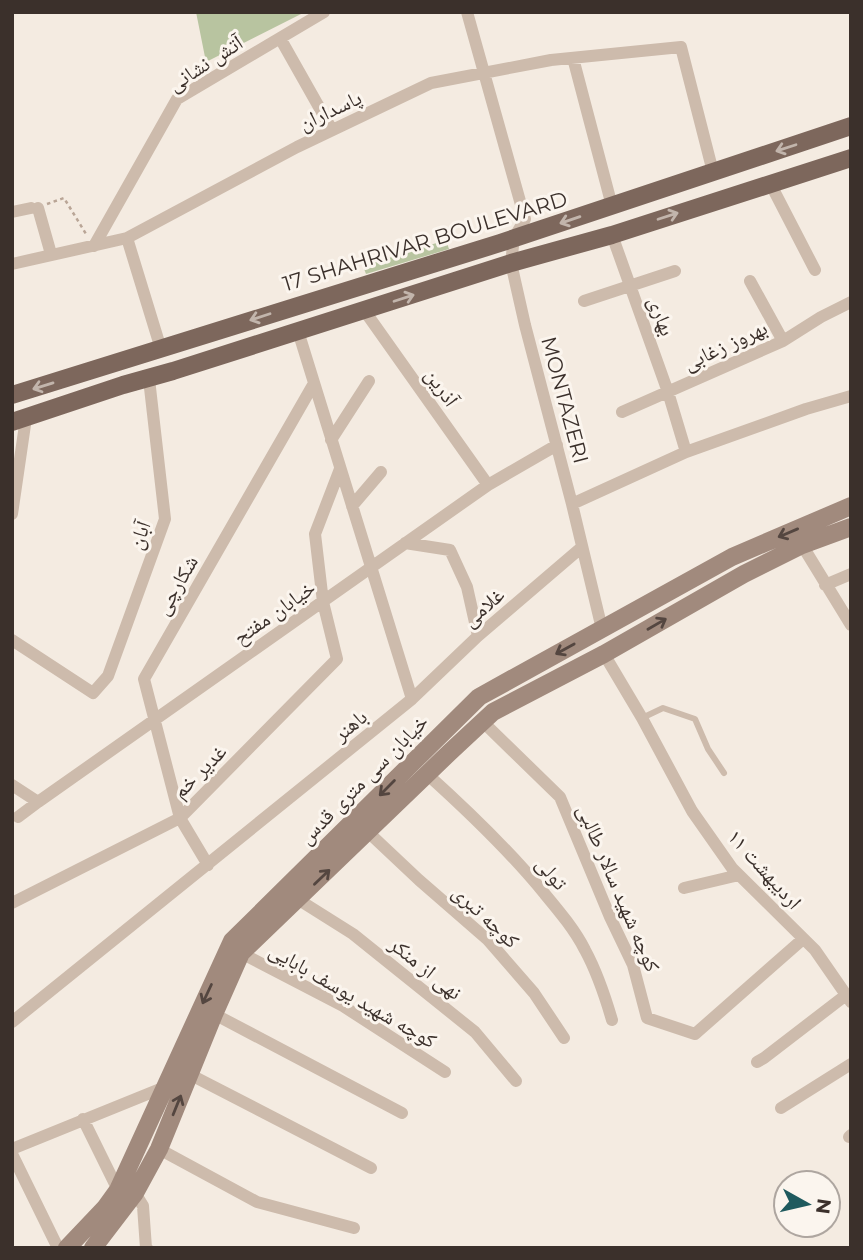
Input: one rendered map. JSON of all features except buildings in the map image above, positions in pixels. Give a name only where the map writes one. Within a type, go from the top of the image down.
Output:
[{"type":"main road","name":"17 SHAHRIVAR BOULEVARD","points":[[12,395],[514,238],[851,126]]},
{"type":"main road","points":[[19,420],[123,385],[851,158]]},
{"type":"main road","points":[[337,293],[297,312],[295,318],[304,323],[338,318]]},
{"type":"main road","points":[[163,348],[176,348],[182,352],[182,362],[173,371]]},
{"type":"main road","name":"خیابان سی متری قدس","points":[[67,1248],[105,1208],[126,1191],[165,1087],[232,941],[479,697],[732,557],[851,506]]},
{"type":"main road","name":"خیابان سی متری قدس","points":[[93,1248],[126,1191],[159,1149],[241,953],[488,717],[744,575],[803,545],[851,527]]},
{"type":"main road","points":[[732,557],[748,558],[752,564],[744,575]]},
{"type":"main road","points":[[479,697],[488,717]]},
{"type":"street","name":"آتش نشانی","points":[[94,246],[177,100],[324,12]]},
{"type":"street","points":[[467,12],[525,219],[514,238]]},
{"type":"street","points":[[280,38],[332,130]]},
{"type":"street","name":"پاسداران","points":[[12,264],[127,238],[297,146],[431,83],[551,60],[681,47],[713,172]]},
{"type":"street","points":[[573,58],[611,206]]},
{"type":"street","points":[[770,183],[814,270]]},
{"type":"street","points":[[12,212],[34,208],[51,254]]},
{"type":"street","name":"بهاری","points":[[612,234],[668,392],[685,452]]},
{"type":"street","points":[[127,238],[163,348]]},
{"type":"street","name":"MONTAZERI","points":[[514,238],[511,264],[602,629]]},
{"type":"street","points":[[584,301],[675,271]]},
{"type":"street","name":"بهروز زغابی","points":[[622,412],[783,341],[750,281]]},
{"type":"street","points":[[783,341],[851,302]]},
{"type":"street","name":"آذرین","points":[[364,310],[488,485]]},
{"type":"street","points":[[298,331],[412,699]]},
{"type":"street","name":"آبان","points":[[12,640],[93,693],[108,676],[165,519],[149,379]]},
{"type":"street","points":[[331,440],[369,381]]},
{"type":"street","name":"شکارچی","points":[[208,865],[180,818],[144,679],[313,385]]},
{"type":"street","points":[[572,504],[685,452],[851,396]]},
{"type":"street","points":[[12,514],[19,420]]},
{"type":"street","name":"خیابان مفتح","points":[[18,817],[488,485],[557,445]]},
{"type":"street","points":[[323,602],[314,534],[340,469]]},
{"type":"street","points":[[352,506],[381,472]]},
{"type":"street","points":[[405,543],[450,550],[467,587],[478,636]]},
{"type":"street","points":[[803,545],[851,625]]},
{"type":"street","name":"غلامی","points":[[412,699],[478,636],[582,547]]},
{"type":"street","points":[[825,585],[851,575]]},
{"type":"street","name":"غدیر خم","points":[[12,903],[180,818],[337,659],[323,602]]},
{"type":"street","name":"۱۱ اردیبهشت","points":[[604,654],[692,811],[732,868],[815,950],[848,999]]},
{"type":"street","name":"باهنر","points":[[12,1022],[412,699]]},
{"type":"street","name":"کوچه شهید سالار طالبی","points":[[488,717],[560,797],[633,965],[647,1018],[695,1034],[803,939]]},
{"type":"street","name":"تولی","points":[[428,775],[485,827],[559,912],[584,948],[604,995],[611,1020]]},
{"type":"street","points":[[12,785],[38,802]]},
{"type":"street","name":"کوچه تبری","points":[[368,832],[488,940],[534,993],[564,1038]]},
{"type":"street","points":[[684,888],[739,875]]},
{"type":"street","name":"نهی از منکر","points":[[299,900],[353,934],[475,1032],[516,1081]]},
{"type":"street","name":"کوچه شهید یوسف بابایی","points":[[241,953],[342,1006],[445,1072]]},
{"type":"street","points":[[757,1062],[848,999]]},
{"type":"street","points":[[214,1014],[402,1113]]},
{"type":"street","points":[[781,1108],[851,1064]]},
{"type":"street","points":[[189,1074],[371,1168]]},
{"type":"street","points":[[58,1248],[12,1152],[83,1119],[165,1087]]},
{"type":"street","points":[[83,1119],[126,1191],[142,1206],[146,1248]]},
{"type":"street","points":[[159,1149],[257,1202],[354,1228]]},
{"type":"lane","points":[[642,718],[663,708],[695,719],[708,749],[724,773]]},
{"type":"path","points":[[34,208],[64,198],[94,246]]},
{"type":"green space","points":[[196,12],[305,12],[206,62]]},
{"type":"green space","points":[[446,240],[449,249],[366,274],[363,266]]}]
